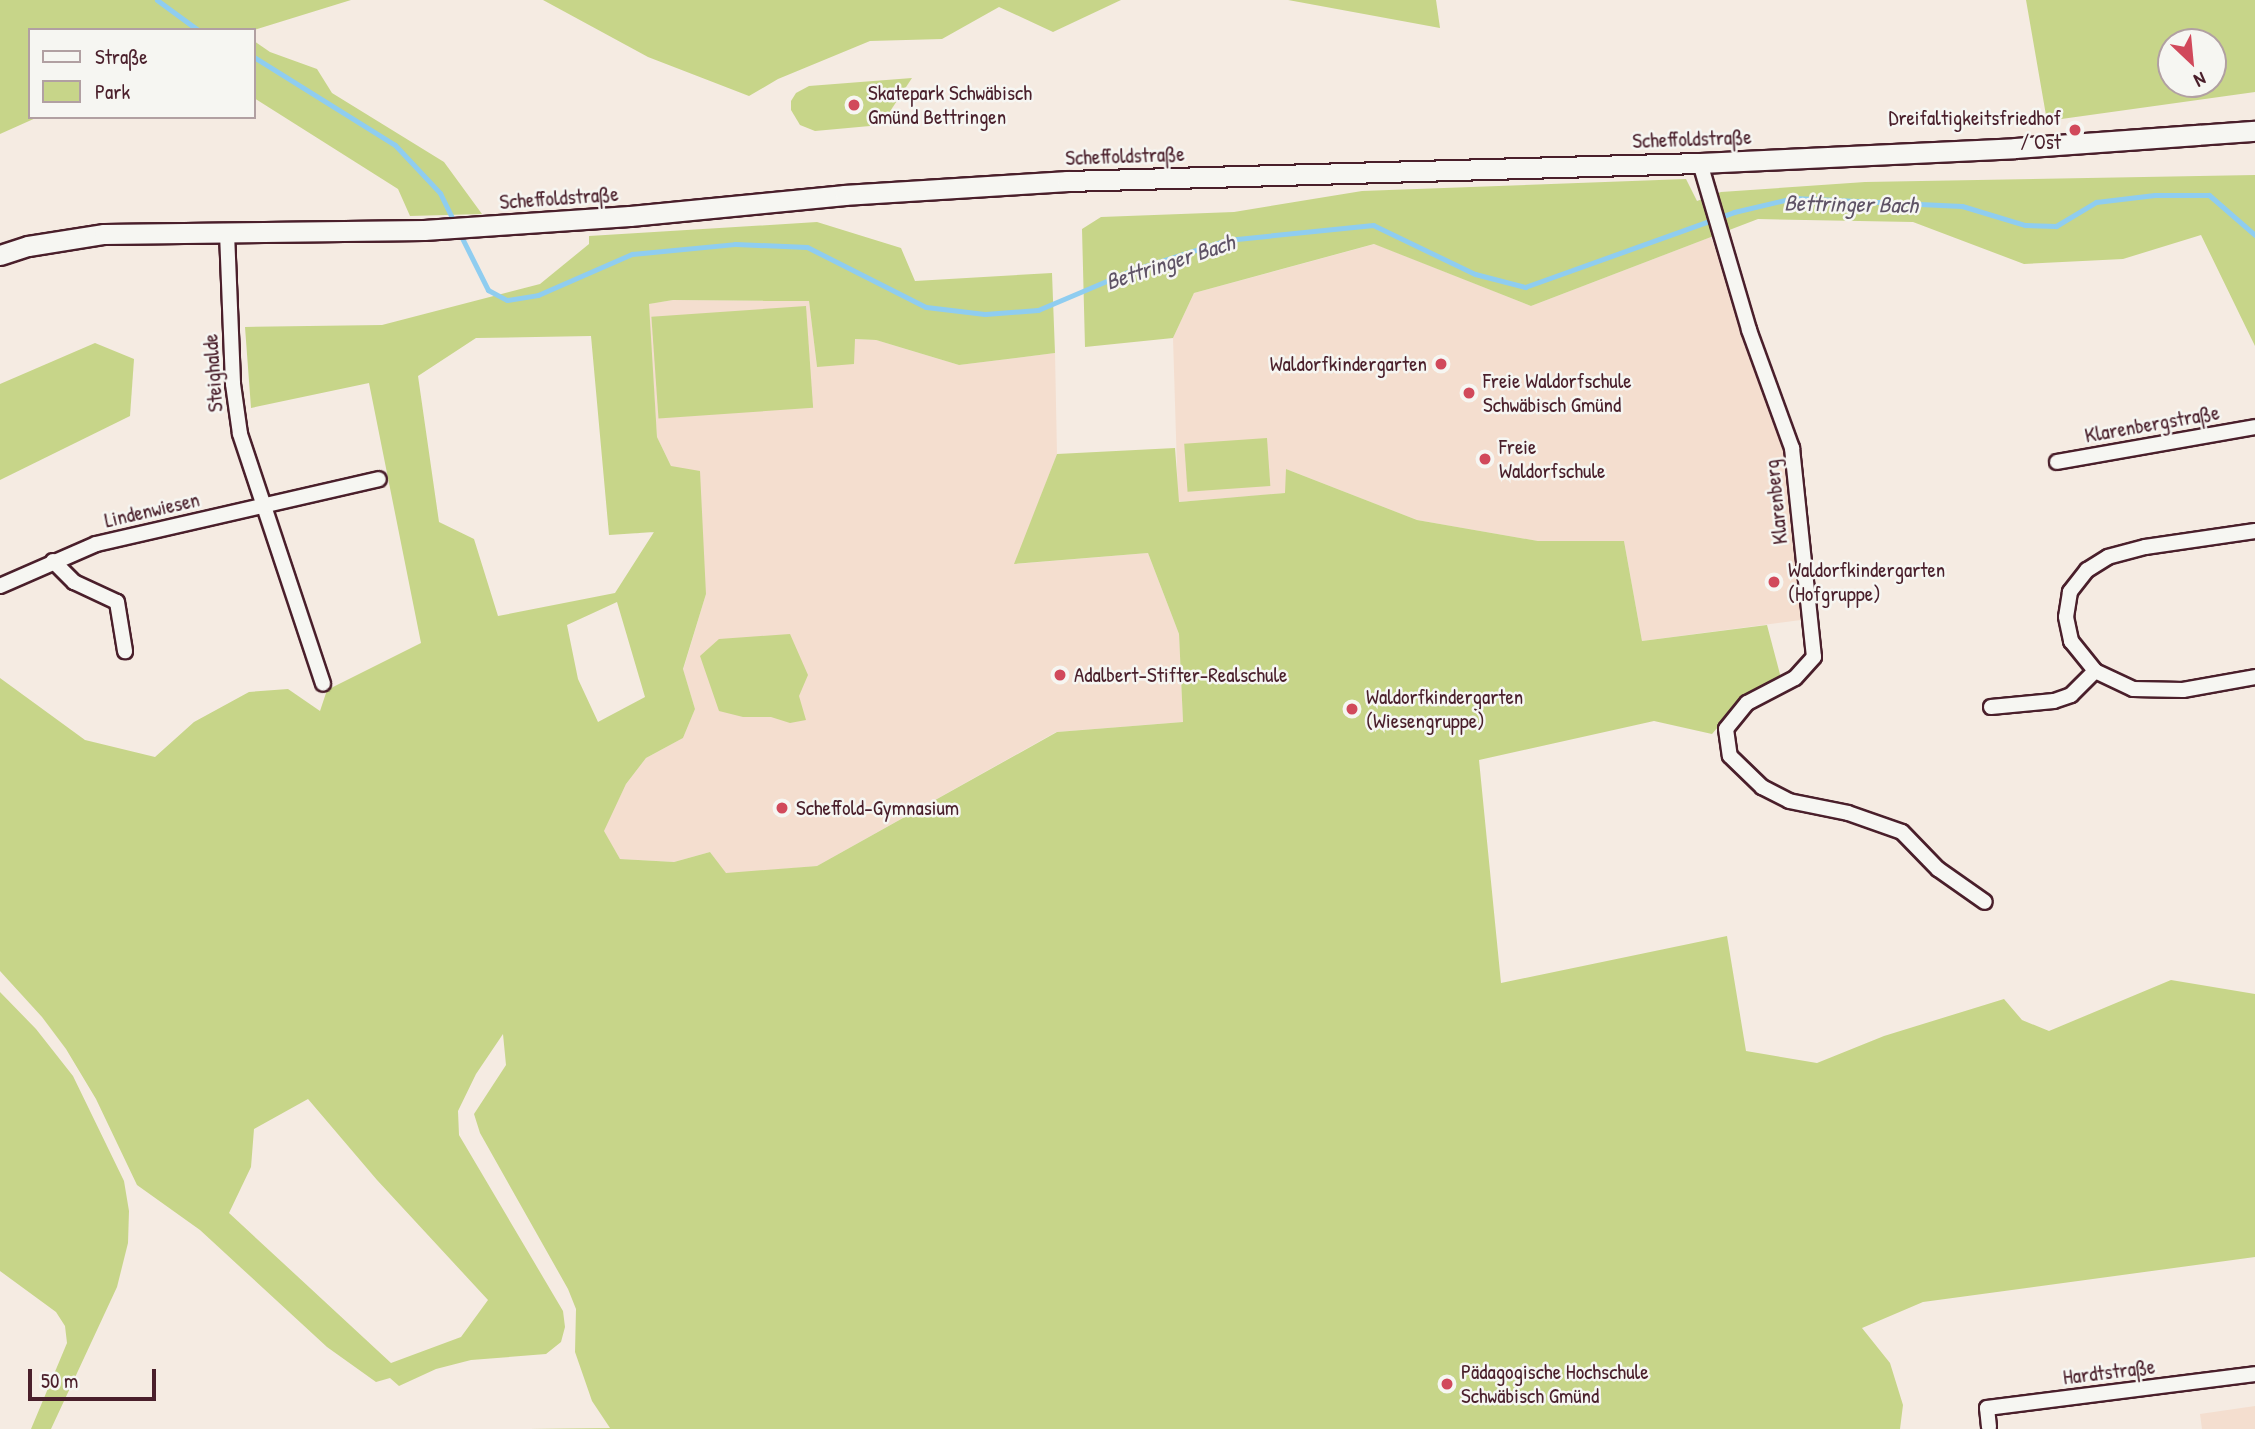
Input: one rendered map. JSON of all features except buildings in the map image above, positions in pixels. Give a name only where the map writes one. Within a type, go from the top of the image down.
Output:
[{"type":"main road","name":"Scheffoldstraße","points":[[0,255],[28,246],[104,234],[424,230],[845,195],[1067,180],[1700,163],[2015,148],[2255,131]]},
{"type":"street","name":"Klarenberg","points":[[1700,163],[1749,330],[1792,448],[1814,657],[1795,678],[1747,703],[1726,729],[1730,756],[1762,788],[1789,801],[1848,813],[1902,832],[1938,869],[1984,902]]},
{"type":"street","name":"Steighalde","points":[[227,233],[233,384],[240,434],[323,684]]},
{"type":"street","name":"Klarenbergstraße","points":[[2057,462],[2255,427]]},
{"type":"street","points":[[262,506],[379,479]]},
{"type":"street","name":"Lindenwiesen","points":[[0,586],[96,544],[262,506]]},
{"type":"street","points":[[2255,531],[2145,547],[2108,557],[2087,570],[2070,592],[2066,617],[2071,641],[2095,671],[2133,689],[2183,691],[2255,677]]},
{"type":"street","points":[[53,561],[74,582],[117,602],[125,651]]},
{"type":"street","points":[[1991,707],[2054,701],[2071,695],[2095,671]]},
{"type":"street","name":"Hardtstraße","points":[[1989,1427],[1987,1408],[2255,1374]]},
{"type":"shaded area","name":"Freie Waldorfschule Schwäbisch Gmünd","points":[[1711,237],[1786,454],[1801,620],[1642,641],[1624,541],[1538,541],[1417,520],[1286,469],[1286,493],[1178,502],[1173,338],[1194,293],[1375,244],[1531,306]]},
{"type":"shaded area","points":[[673,300],[809,301],[817,367],[854,339],[876,340],[959,365],[1055,353],[1057,454],[1015,564],[1148,553],[1179,634],[1183,722],[1056,732],[817,866],[726,874],[710,852],[674,862],[620,859],[603,831],[626,784],[646,758],[683,738],[695,709],[683,670],[706,594],[671,466],[657,437],[648,304]]},
{"type":"shaded area","points":[[2255,1406],[2255,1429],[2202,1429],[2200,1414]]},
{"type":"green space","points":[[0,0],[351,0],[256,29],[28,28],[28,119],[34,119],[0,134]]},
{"type":"green space","points":[[543,0],[1121,0],[1053,32],[999,7],[942,39],[870,41],[778,79],[749,96],[648,57]]},
{"type":"green space","points":[[1288,0],[1436,0],[1440,28]]},
{"type":"green space","points":[[2026,0],[2255,0],[2255,92],[2227,96],[2227,28],[2157,28],[2157,98],[2212,98],[2047,121]]},
{"type":"green space","points":[[256,42],[270,52],[317,69],[332,93],[444,162],[482,214],[410,216],[398,189],[256,99]]},
{"type":"green space","name":"Skatepark Schwäbisch Gmünd Bettringen","points":[[912,78],[881,125],[815,131],[800,125],[791,110],[791,101],[796,93],[809,86]]},
{"type":"green space","points":[[2255,175],[2255,346],[2201,235],[2123,259],[2024,264],[1913,222],[1758,219],[1531,306],[1374,244],[1194,293],[1173,338],[1085,347],[1082,229],[1101,217],[1234,212],[1362,191],[1686,179],[1697,201],[1721,192],[1865,182]]},
{"type":"green space","points":[[817,222],[901,248],[915,281],[1052,273],[1055,353],[959,365],[876,340],[855,339],[854,364],[817,367],[809,301],[673,300],[649,304],[657,437],[671,466],[700,471],[706,594],[683,669],[695,709],[683,738],[646,758],[626,784],[604,831],[620,859],[674,862],[710,852],[726,873],[817,866],[1057,732],[1183,722],[1179,634],[1148,553],[1014,564],[1057,454],[1175,448],[1179,502],[1285,493],[1286,469],[1417,520],[1538,541],[1624,541],[1642,641],[1767,625],[1781,678],[1744,697],[1712,734],[1654,721],[1479,760],[1501,983],[1727,936],[1746,1051],[1817,1063],[1884,1036],[2004,999],[2022,1020],[2049,1031],[2171,980],[2255,994],[2255,1257],[1923,1302],[1862,1328],[1890,1363],[1903,1405],[1900,1429],[529,1429],[610,1428],[592,1401],[575,1352],[576,1309],[568,1289],[480,1133],[474,1114],[506,1065],[503,1034],[476,1074],[458,1111],[459,1135],[563,1311],[565,1327],[561,1342],[546,1354],[471,1360],[436,1369],[399,1386],[390,1378],[376,1382],[327,1347],[200,1230],[137,1185],[96,1099],[66,1049],[42,1017],[0,971],[0,678],[85,740],[155,757],[194,722],[249,692],[288,689],[320,711],[327,690],[421,643],[369,383],[251,408],[245,327],[382,325],[540,284],[589,244],[589,236]],"holes":[[[591,336],[609,535],[654,532],[615,593],[498,616],[474,539],[439,522],[418,376],[476,338]],[[617,602],[645,697],[598,722],[578,679],[567,625]],[[308,1099],[377,1180],[488,1300],[461,1337],[391,1363],[229,1213],[251,1167],[254,1129]]]},
{"type":"green space","points":[[806,306],[813,408],[658,419],[651,317]]},
{"type":"green space","points":[[95,343],[134,359],[130,416],[0,480],[0,384]]},
{"type":"green space","points":[[1267,438],[1270,486],[1188,492],[1184,444]]},
{"type":"green space","points":[[790,634],[808,675],[799,696],[806,720],[790,723],[771,717],[743,717],[719,711],[700,656],[719,639]]},
{"type":"green space","points":[[0,992],[36,1029],[73,1076],[124,1181],[129,1211],[128,1243],[117,1287],[51,1429],[31,1429],[67,1343],[65,1326],[56,1312],[0,1271]]},
{"type":"waterway","name":"Bettringer Bach","points":[[157,0],[195,28]]},
{"type":"waterway","name":"Bettringer Bach","points":[[256,58],[395,145],[440,193],[455,224]]},
{"type":"waterway","name":"Bettringer Bach","points":[[459,232],[488,290],[507,300],[538,295],[632,254],[735,244],[807,247],[926,307],[985,314],[1038,310],[1130,271],[1227,240],[1373,225],[1475,274],[1525,287],[1734,212],[1793,198],[1962,206],[2025,225],[2056,226],[2096,202],[2155,195],[2209,195],[2255,235]]},
{"type":"place","name":"Skatepark Schwäbisch Gmünd Bettringen","points":[[854,105]]},
{"type":"place","name":"Dreifaltigkeitsfriedhof / Ost","points":[[2075,130]]},
{"type":"place","name":"Waldorfkindergarten","points":[[1441,364]]},
{"type":"place","name":"Freie Waldorfschule Schwäbisch Gmünd","points":[[1469,393]]},
{"type":"place","name":"Freie Waldorfschule","points":[[1485,459]]},
{"type":"place","name":"Waldorfkindergarten (Hofgruppe)","points":[[1774,582]]},
{"type":"place","name":"Adalbert-Stifter-Realschule","points":[[1060,675]]},
{"type":"place","name":"Waldorfkindergarten (Wiesengruppe)","points":[[1352,709]]},
{"type":"place","name":"Scheffold-Gymnasium","points":[[782,808]]},
{"type":"place","name":"Pädagogische Hochschule Schwäbisch Gmünd","points":[[1447,1384]]}]
